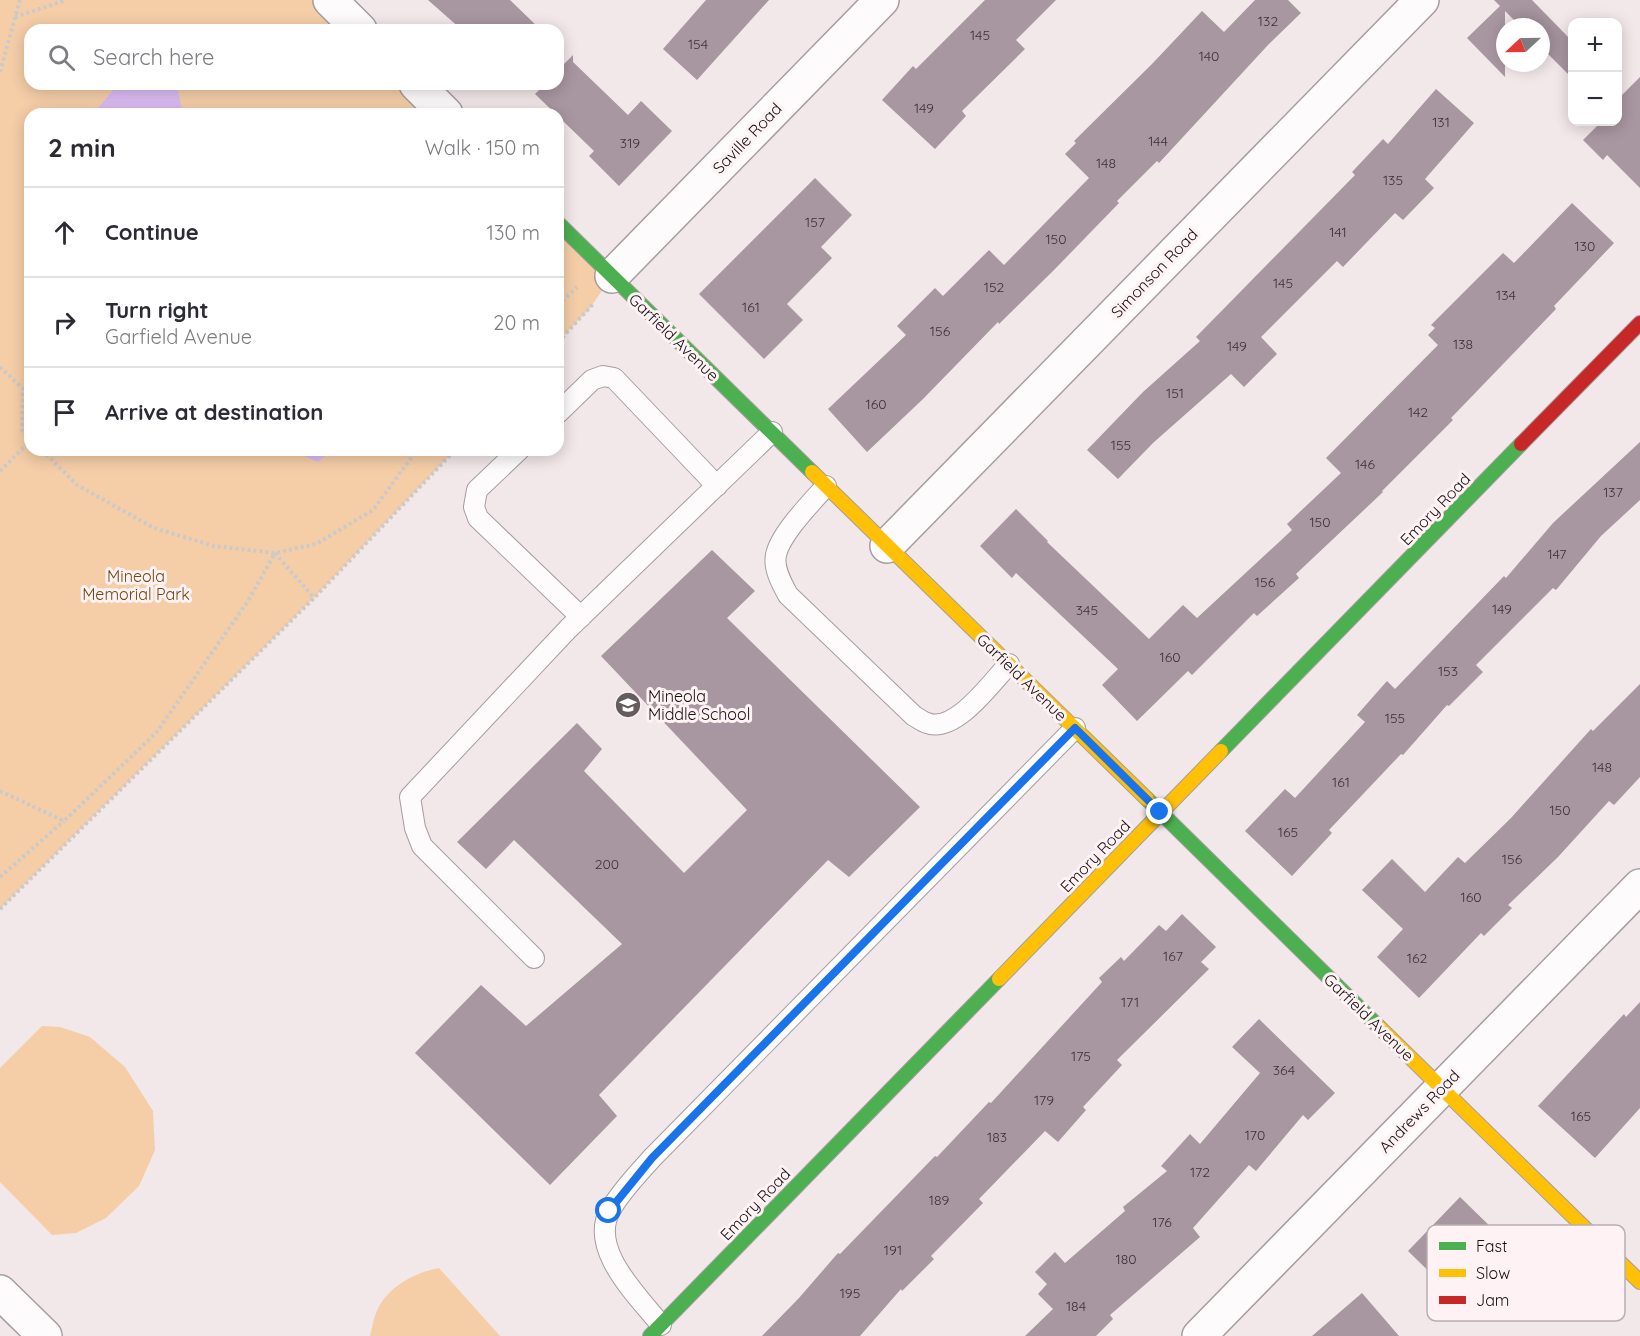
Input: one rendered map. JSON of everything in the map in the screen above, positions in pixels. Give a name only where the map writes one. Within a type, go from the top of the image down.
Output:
[{"type":"street","name":"Saville Road","points":[[612,276],[882,0]]},
{"type":"street","name":"Simonson Road","points":[[887,546],[1422,0]]},
{"type":"street","points":[[422,90],[440,108]]},
{"type":"street","name":"Garfield Avenue","points":[[564,229],[1582,1225]]},
{"type":"street","name":"Emory Road","points":[[655,1330],[1640,323]]},
{"type":"street","name":"Andrews Road","points":[[1199,1336],[1640,886]]},
{"type":"street","name":"Garfield Avenue","points":[[1625,1267],[1640,1282]]},
{"type":"street","points":[[0,1292],[45,1336]]},
{"type":"lane","points":[[564,407],[592,380],[603,376],[614,378],[717,486]]},
{"type":"lane","points":[[534,958],[422,846],[415,828],[410,797],[581,617],[772,432]]},
{"type":"lane","points":[[513,456],[477,490],[474,507],[478,518],[581,617]]},
{"type":"lane","points":[[826,486],[790,527],[776,555],[780,579],[788,595],[914,716],[928,724],[943,724],[958,718],[1009,664]]},
{"type":"lane","points":[[655,1330],[609,1256],[604,1234],[609,1211],[652,1158],[1075,728]]},
{"type":"path","points":[[0,72],[20,0]]},
{"type":"path","points":[[15,17],[66,0]]},
{"type":"path","points":[[564,336],[590,308],[612,276]]},
{"type":"path","points":[[0,367],[23,389],[22,430],[24,432]]},
{"type":"path","points":[[0,471],[24,446]]},
{"type":"path","points":[[48,456],[77,485],[154,528],[214,546],[275,553],[316,544],[373,510],[413,456]]},
{"type":"path","points":[[0,909],[314,598],[449,456]]},
{"type":"path","points":[[275,553],[314,598]]},
{"type":"path","points":[[0,877],[64,821],[156,733],[248,601],[275,553]]},
{"type":"path","points":[[0,791],[64,821]]},
{"type":"green space","name":"Mineola Memorial Park","points":[[0,0],[330,0],[354,24],[24,24],[24,90],[422,90],[440,108],[24,108],[24,456],[449,456],[314,598],[0,909]]},
{"type":"green space","points":[[564,229],[612,276],[590,308],[564,336]]},
{"type":"green space","points":[[42,1026],[60,1027],[90,1037],[125,1067],[153,1111],[155,1150],[139,1186],[106,1218],[76,1233],[52,1235],[0,1182],[0,1068]]},
{"type":"green space","points":[[439,1268],[500,1336],[370,1336],[376,1313],[393,1289],[410,1278]]},
{"type":"shaded area","points":[[113,90],[177,90],[182,108],[98,108]]},
{"type":"shaded area","points":[[304,456],[325,456],[318,462]]},
{"type":"building","points":[[428,0],[510,0],[535,24],[455,24]]},
{"type":"building","points":[[706,0],[769,0],[697,80],[663,49]]},
{"type":"building","points":[[985,0],[1056,0],[1016,40],[1025,49],[962,111],[966,116],[935,149],[882,100],[913,66],[916,69]]},
{"type":"building","points":[[1255,0],[1288,0],[1301,13],[1268,45],[1159,163],[1157,161],[1117,201],[1119,203],[1054,270],[867,452],[828,409],[906,335],[897,326],[935,288],[943,296],[989,250],[1004,265],[1089,178],[1065,154],[1076,143],[1074,141],[1202,11],[1224,32]]},
{"type":"building","points":[[1494,0],[1532,0],[1550,18],[1512,18],[1505,11],[1505,18],[1496,18],[1496,68],[1467,38],[1500,6]]},
{"type":"building","points":[[1550,18],[1568,37],[1568,74],[1550,56]]},
{"type":"building","points":[[573,55],[573,62],[628,115],[641,101],[672,131],[619,186],[589,156],[594,151],[564,122],[564,108],[549,108],[535,94],[539,90],[564,90],[564,64]]},
{"type":"building","points":[[1640,77],[1640,188],[1607,155],[1603,160],[1583,140],[1597,126],[1622,126],[1622,95]]},
{"type":"building","points":[[1436,89],[1474,123],[1425,179],[1434,188],[1403,220],[1395,213],[1343,267],[1337,261],[1261,337],[1277,354],[1244,387],[1231,374],[1153,443],[1118,479],[1087,450],[1143,392],[1200,341],[1196,337],[1355,175],[1352,172],[1383,139],[1388,144]]},
{"type":"building","points":[[815,178],[852,215],[821,247],[832,258],[787,304],[803,320],[764,359],[699,294]]},
{"type":"building","points":[[1572,203],[1614,243],[1554,306],[1556,309],[1451,418],[1453,420],[1383,492],[1296,574],[1299,578],[1257,616],[1254,613],[1192,675],[1188,671],[1137,721],[1102,685],[1118,669],[1016,573],[1012,578],[980,546],[1016,509],[1047,542],[1149,639],[1183,605],[1197,618],[1292,530],[1287,524],[1341,473],[1326,458],[1438,345],[1428,335],[1435,328],[1431,325],[1503,253],[1514,263]]},
{"type":"building","points":[[1640,442],[1640,500],[1601,536],[1556,590],[1553,588],[1476,665],[1483,672],[1449,706],[1447,705],[1403,755],[1401,754],[1329,830],[1332,833],[1292,876],[1245,831],[1285,789],[1295,798],[1365,722],[1357,715],[1387,681],[1395,689],[1504,576],[1506,578],[1553,523]]},
{"type":"building","points":[[712,550],[755,591],[727,618],[920,807],[849,877],[828,860],[599,1095],[617,1116],[550,1185],[415,1053],[481,985],[526,1026],[622,944],[514,840],[486,869],[457,842],[577,723],[602,749],[584,771],[684,873],[747,810],[601,656]]},
{"type":"building","points":[[1640,684],[1640,777],[1614,805],[1609,801],[1558,857],[1508,905],[1512,908],[1484,936],[1481,933],[1419,998],[1377,957],[1403,929],[1362,890],[1392,859],[1425,892],[1458,857],[1465,863],[1511,818],[1591,729],[1593,731]]},
{"type":"building","points":[[1182,914],[1216,947],[1201,962],[1209,969],[1117,1060],[1122,1065],[1083,1107],[1086,1110],[1058,1142],[1045,1131],[979,1199],[983,1203],[931,1256],[934,1259],[902,1291],[901,1289],[860,1336],[762,1336],[838,1253],[840,1254],[935,1156],[937,1157],[989,1102],[991,1103],[1102,982],[1099,978],[1121,957],[1124,961],[1159,925],[1166,931]]},
{"type":"building","points":[[1640,1002],[1640,1108],[1595,1158],[1538,1106],[1624,1014],[1626,1017]]},
{"type":"building","points":[[1259,1019],[1335,1093],[1308,1120],[1303,1115],[1256,1171],[1249,1165],[1193,1228],[1200,1237],[1110,1315],[1113,1319],[1096,1336],[1025,1336],[1053,1309],[1038,1294],[1047,1284],[1035,1272],[1055,1252],[1065,1263],[1125,1211],[1123,1207],[1167,1171],[1161,1166],[1190,1134],[1200,1144],[1260,1073],[1232,1047]]},
{"type":"building","points":[[1460,1197],[1489,1225],[1433,1225]]},
{"type":"building","points":[[1427,1231],[1427,1270],[1408,1251]]},
{"type":"building","points":[[1362,1293],[1399,1336],[1312,1336]]},
{"type":"traffic: fast","points":[[564,229],[812,472]]},
{"type":"traffic: fast","points":[[1221,751],[1521,444]]},
{"type":"traffic: fast","points":[[1147,799],[1379,1027]]},
{"type":"traffic: fast","points":[[650,1336],[999,979]]},
{"type":"traffic: slow","points":[[812,472],[1147,799]]},
{"type":"traffic: slow","points":[[999,979],[1221,751]]},
{"type":"traffic: slow","points":[[1379,1027],[1582,1225]]},
{"type":"traffic: slow","points":[[1625,1267],[1640,1282]]},
{"type":"traffic: jam","points":[[1521,444],[1640,323]]},
{"type":"place","name":"Mineola Middle School","points":[[628,705]]},
{"type":"route","points":[[609,1211],[652,1158],[1075,728],[1160,812]]}]
